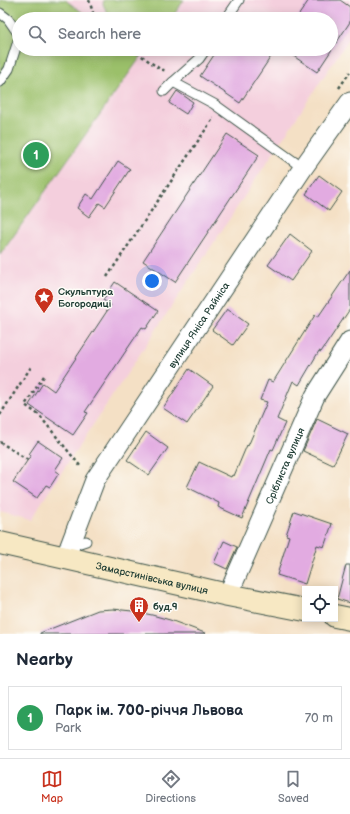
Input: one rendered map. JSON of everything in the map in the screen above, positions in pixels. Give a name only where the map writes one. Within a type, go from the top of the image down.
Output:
[{"type":"main road","name":"Замарстинівська вулиця","points":[[0,543],[74,549],[228,595],[302,609]]},
{"type":"main road","points":[[338,616],[350,618]]},
{"type":"street","name":"вулиця Яніса Райніса","points":[[74,549],[95,480],[303,168],[350,102]]},
{"type":"street","name":"Сріблиста вулиця","points":[[228,595],[315,396],[350,341]]},
{"type":"lane","points":[[231,12],[239,0]]},
{"type":"lane","points":[[0,13],[8,19],[12,25]]},
{"type":"lane","points":[[0,82],[9,69],[13,56]]},
{"type":"lane","points":[[164,91],[201,56]]},
{"type":"lane","points":[[173,82],[214,104],[303,168]]},
{"type":"path","points":[[89,0],[93,12]]},
{"type":"path","points":[[141,56],[160,70],[181,74]]},
{"type":"path","points":[[108,276],[220,108]]},
{"type":"path","points":[[0,415],[31,367]]},
{"type":"path","points":[[44,376],[25,405],[39,415],[81,467]]},
{"type":"path","points":[[0,442],[28,460]]},
{"type":"shaded area","points":[[65,0],[350,0],[350,37],[338,55],[338,12],[82,12]]},
{"type":"shaded area","points":[[141,56],[337,56],[30,520],[0,512],[0,255]]},
{"type":"green space","points":[[0,0],[65,0],[82,12],[12,12],[12,56],[141,56],[0,255]]},
{"type":"green space","points":[[104,0],[184,0],[176,12],[107,12],[103,4]]},
{"type":"building","points":[[309,0],[340,0],[350,7],[350,22],[338,40],[338,12],[301,12]]},
{"type":"building","points":[[213,56],[271,56],[240,103],[200,76]]},
{"type":"building","points":[[293,56],[328,56],[317,72]]},
{"type":"building","points":[[177,91],[193,102],[186,114],[169,103]]},
{"type":"building","points":[[227,134],[259,155],[175,282],[143,261]]},
{"type":"building","points":[[118,161],[130,169],[105,207],[99,203],[89,217],[77,208],[86,194],[93,199]]},
{"type":"building","points":[[319,175],[342,192],[329,211],[306,194]]},
{"type":"building","points":[[290,234],[312,251],[291,281],[268,265]]},
{"type":"building","points":[[350,270],[350,309],[321,352],[319,351],[299,385],[293,381],[277,419],[285,423],[273,450],[271,449],[242,518],[218,507],[219,503],[187,487],[199,462],[231,477],[232,475],[234,476],[267,402],[260,400],[268,380],[273,382],[315,315],[318,317]]},
{"type":"building","points":[[115,282],[158,311],[146,329],[142,327],[85,412],[88,413],[73,435],[29,405],[43,383],[54,391],[111,305],[103,300]]},
{"type":"building","points":[[227,309],[248,324],[233,345],[212,330]]},
{"type":"building","points":[[189,369],[213,386],[187,424],[163,408]]},
{"type":"building","points":[[317,419],[348,434],[333,465],[303,451]]},
{"type":"building","points":[[146,432],[168,448],[149,475],[127,460]]},
{"type":"building","points":[[38,441],[63,458],[55,470],[59,473],[50,487],[46,485],[37,498],[13,482],[31,455],[29,454]]},
{"type":"building","points":[[294,511],[332,524],[324,547],[317,545],[305,584],[277,575],[289,536],[286,535]]},
{"type":"building","points":[[224,541],[237,547],[227,569],[214,563]]},
{"type":"building","points":[[346,565],[350,565],[350,603],[338,599]]},
{"type":"building","name":"буд.9","points":[[113,609],[152,615],[205,633],[40,634],[98,610]]},
{"type":"place","name":"Парк ім. 700-річчя Львова","points":[[36,155]]},
{"type":"place","name":"Скульптура Богородиці","points":[[44,314]]},
{"type":"place","name":"буд.9","points":[[139,623]]}]
